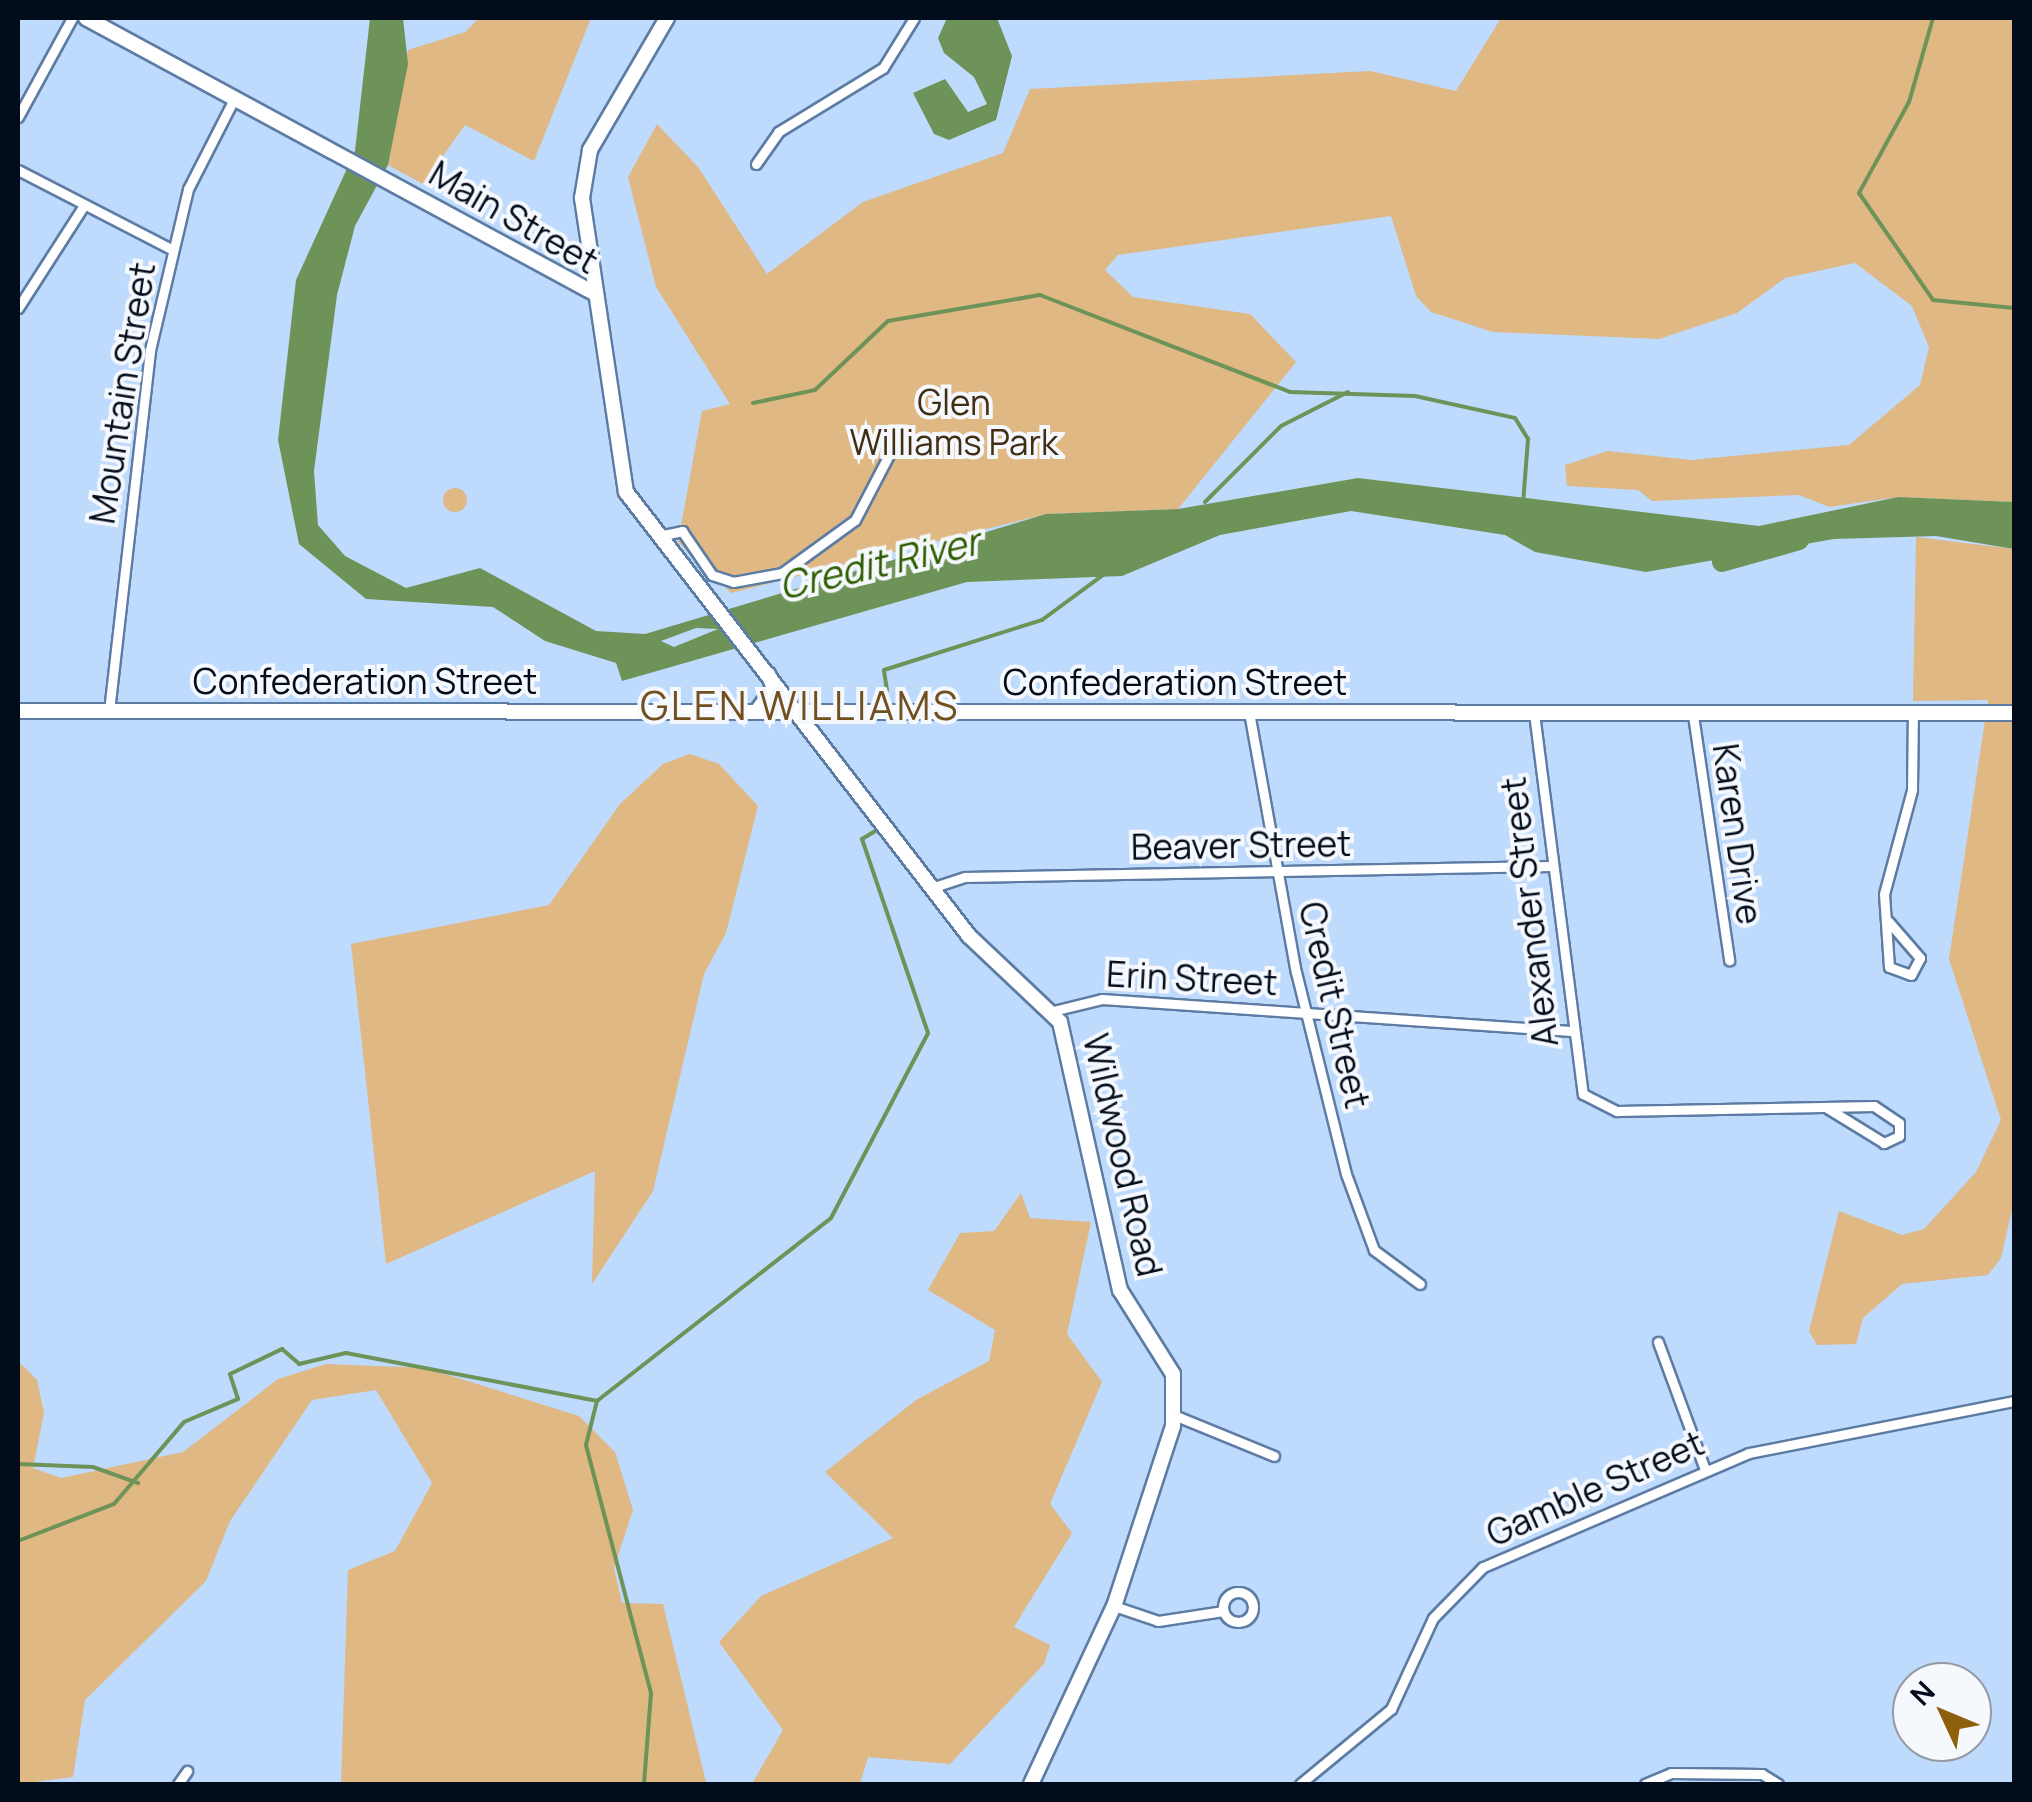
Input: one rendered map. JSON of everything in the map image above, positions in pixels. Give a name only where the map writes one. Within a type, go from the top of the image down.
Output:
[{"type":"main road","name":"Main Street","points":[[86,18],[594,293],[618,470],[659,536],[804,712]]},
{"type":"main road","points":[[594,293],[582,198],[590,150],[667,18]]},
{"type":"main road","points":[[757,654],[774,688],[757,711]]},
{"type":"main road","name":"Confederation Street","points":[[18,711],[1693,715],[2014,712]]},
{"type":"main road","name":"Wildwood Road","points":[[804,712],[969,936],[1052,1011],[1074,1056],[1120,1290],[1174,1374],[1174,1414],[1114,1606],[1031,1784]]},
{"type":"street","points":[[18,117],[72,18]]},
{"type":"street","points":[[756,164],[778,132],[883,68],[914,18]]},
{"type":"street","name":"Mountain Street","points":[[109,710],[140,415],[172,250],[200,158],[235,96]]},
{"type":"street","points":[[18,170],[172,250]]},
{"type":"street","points":[[18,308],[84,205]]},
{"type":"street","points":[[659,536],[682,531],[712,575],[732,582],[782,572],[846,530],[895,443]]},
{"type":"street","name":"Credit Street","points":[[1249,712],[1276,872],[1307,1011],[1366,1234],[1392,1270],[1420,1284]]},
{"type":"street","name":"Alexander Street","points":[[1534,713],[1570,1031],[1588,1100],[1617,1111],[1827,1108]]},
{"type":"street","points":[[1888,921],[1920,958],[1911,975],[1889,967],[1887,880],[1912,790],[1913,713]]},
{"type":"street","name":"Karen Drive","points":[[1693,715],[1729,960]]},
{"type":"street","name":"Beaver Street","points":[[934,886],[964,878],[1552,866]]},
{"type":"street","name":"Erin Street","points":[[1052,1011],[1102,999],[1570,1031]]},
{"type":"street","points":[[1874,1106],[1899,1124],[1899,1136],[1884,1142],[1827,1108],[1874,1106]]},
{"type":"street","points":[[1658,1342],[1704,1467]]},
{"type":"street","name":"Gamble Street","points":[[1300,1784],[1391,1709],[1433,1618],[1470,1576],[1704,1467],[2014,1401]]},
{"type":"street","points":[[1174,1414],[1274,1456]]},
{"type":"street","points":[[1114,1606],[1158,1621],[1223,1611]]},
{"type":"street","points":[[178,1784],[187,1771]]},
{"type":"street","points":[[1645,1784],[1670,1773],[1762,1774],[1778,1784]]},
{"type":"green space","points":[[479,18],[591,18],[534,161],[465,125],[423,184],[388,165],[408,50],[465,32]]},
{"type":"green space","name":"Glen Williams Park","points":[[1501,18],[2014,18],[2014,502],[1898,497],[1829,507],[1799,495],[1652,501],[1638,490],[1567,486],[1565,465],[1608,451],[1691,460],[1849,445],[1920,385],[1929,347],[1912,306],[1855,263],[1785,278],[1737,313],[1659,339],[1493,332],[1431,312],[1416,296],[1391,216],[1118,255],[1105,270],[1133,297],[1250,314],[1296,362],[1178,509],[1046,514],[731,593],[678,542],[702,411],[730,404],[656,287],[628,177],[657,124],[698,167],[767,274],[863,202],[1003,153],[1030,89],[1370,71],[1456,91]]},
{"type":"green space","points":[[455,488],[467,500],[455,512],[443,500]]},
{"type":"green space","points":[[1916,537],[2014,549],[2014,1201],[2001,1258],[1988,1275],[1902,1284],[1863,1318],[1856,1344],[1817,1345],[1809,1331],[1839,1211],[1902,1235],[1924,1229],[1976,1172],[2001,1120],[1949,959],[1988,700],[1913,701]]},
{"type":"green space","points":[[690,754],[719,764],[758,806],[726,933],[704,974],[653,1191],[592,1284],[595,1171],[386,1264],[351,944],[549,905],[620,804],[663,764]]},
{"type":"green space","points":[[1021,1193],[1030,1218],[1091,1222],[1067,1334],[1102,1382],[1050,1504],[1072,1533],[1014,1627],[1050,1645],[1044,1664],[950,1764],[868,1757],[860,1784],[341,1784],[348,1570],[395,1551],[432,1483],[376,1390],[312,1400],[230,1521],[206,1581],[85,1700],[73,1777],[18,1784],[18,1361],[37,1380],[44,1413],[33,1468],[61,1478],[183,1452],[278,1379],[326,1364],[426,1368],[579,1416],[615,1452],[633,1510],[614,1568],[622,1603],[663,1604],[706,1782],[753,1782],[783,1730],[719,1642],[761,1596],[893,1538],[825,1472],[916,1400],[989,1361],[995,1330],[928,1290],[960,1233],[994,1231]]},
{"type":"shaded area","name":"Credit River","points":[[370,18],[403,18],[408,64],[388,165],[355,226],[337,295],[314,471],[318,525],[345,556],[406,588],[480,568],[596,631],[645,634],[1046,514],[1178,509],[1358,478],[1759,526],[1898,497],[2014,502],[2014,549],[1936,536],[1834,539],[1646,572],[1535,552],[1505,535],[1351,511],[1220,535],[1122,576],[967,582],[622,681],[616,663],[545,641],[493,607],[366,599],[299,544],[278,440],[296,280],[355,151]],"holes":[[[696,628],[718,629],[674,647],[661,641]]]},
{"type":"shaded area","points":[[947,18],[997,18],[1012,56],[996,120],[949,140],[934,134],[913,93],[945,79],[968,112],[987,104],[974,77],[944,53],[938,38]]},
{"type":"waterway","points":[[1933,18],[1909,102],[1859,193],[1933,300],[2014,308]]},
{"type":"waterway","points":[[753,403],[815,390],[888,321],[1040,295],[1290,392],[1415,396],[1515,418],[1528,439],[1523,504]]},
{"type":"waterway","points":[[1205,502],[1281,426],[1348,392]]},
{"type":"waterway","points":[[1722,562],[1799,540]]},
{"type":"waterway","points":[[887,690],[884,670],[1042,620],[1103,575]]},
{"type":"waterway","points":[[644,1784],[651,1693],[586,1445],[597,1401],[831,1218],[928,1033],[862,839],[880,828]]},
{"type":"waterway","points":[[18,1541],[114,1504],[184,1422],[238,1399],[230,1374],[282,1349],[299,1364],[346,1353],[597,1401]]},
{"type":"waterway","points":[[18,1464],[93,1467],[138,1483]]},
{"type":"district","name":"GLEN WILLIAMS","points":[[800,705]]}]
